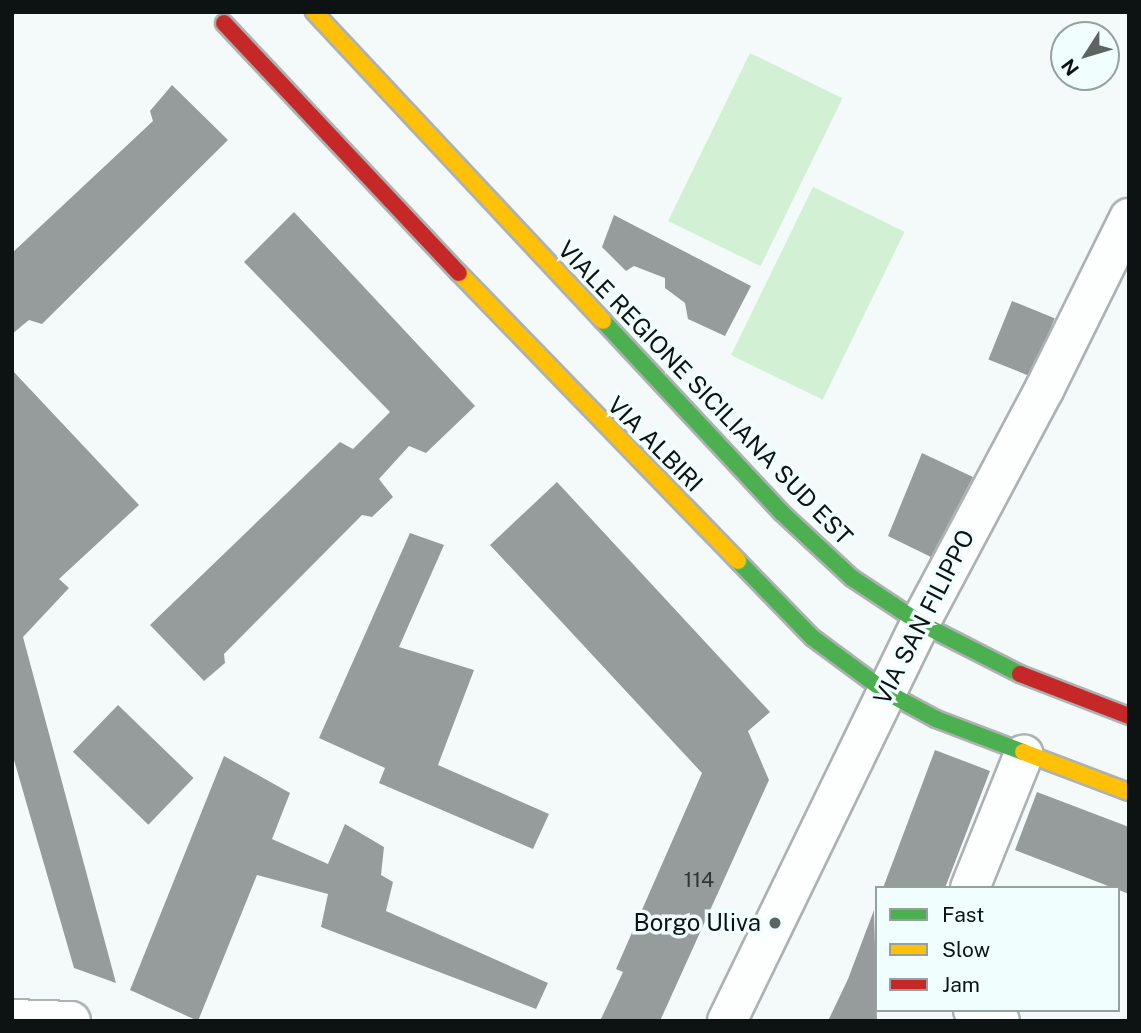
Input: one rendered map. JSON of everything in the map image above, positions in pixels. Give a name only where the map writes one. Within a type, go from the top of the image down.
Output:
[{"type":"street","name":"VIALE REGIONE SICILIANA SUD EST","points":[[314,12],[781,512],[852,578],[920,623],[1009,670],[1129,716]]},
{"type":"street","name":"VIA ALBIRI","points":[[224,23],[549,369],[813,638],[886,692],[936,719],[1129,792]]},
{"type":"street","name":"VIA SAN FILIPPO","points":[[727,1021],[920,623],[1044,390],[1129,218]]},
{"type":"street","points":[[971,886],[1024,754]]},
{"type":"street","points":[[978,1012],[1000,1021]]},
{"type":"street","points":[[12,1019],[71,1021]]},
{"type":"green space","points":[[750,53],[843,98],[761,266],[668,221]]},
{"type":"green space","points":[[813,187],[905,232],[823,400],[731,355]]},
{"type":"building","points":[[172,85],[228,140],[42,324],[29,320],[12,334],[12,253],[153,121],[150,111]]},
{"type":"building","points":[[294,212],[475,406],[426,453],[409,446],[379,479],[393,497],[372,517],[362,515],[224,654],[225,663],[204,681],[150,625],[340,442],[353,449],[390,412],[244,262]]},
{"type":"building","points":[[614,215],[751,286],[725,336],[688,319],[685,303],[665,288],[665,278],[634,266],[626,271],[602,247]]},
{"type":"building","points":[[1012,301],[1055,318],[1031,377],[988,359]]},
{"type":"building","points":[[12,370],[139,505],[59,579],[69,588],[23,637],[116,983],[74,968],[12,753]]},
{"type":"building","points":[[922,453],[973,477],[931,557],[888,536]]},
{"type":"building","points":[[557,482],[770,712],[748,731],[769,780],[660,1021],[600,1021],[623,972],[616,969],[702,773],[490,545]]},
{"type":"building","points":[[410,533],[444,545],[399,647],[474,670],[438,765],[549,814],[533,849],[379,783],[385,768],[319,738]]},
{"type":"building","points":[[118,705],[194,778],[148,825],[73,752]]},
{"type":"building","points":[[935,750],[990,771],[946,886],[884,886]]},
{"type":"building","points":[[224,756],[290,793],[272,839],[328,864],[345,824],[384,847],[381,875],[393,882],[386,911],[548,983],[536,1009],[321,927],[328,894],[257,875],[198,1021],[130,990]]},
{"type":"building","points":[[1037,792],[1129,827],[1129,894],[1120,891],[1120,886],[1108,886],[1015,850]]},
{"type":"building","points":[[874,910],[877,1021],[828,1021],[848,979]]},
{"type":"traffic: fast","points":[[603,321],[781,512],[852,578],[920,623],[1020,674]]},
{"type":"traffic: fast","points":[[738,561],[813,638],[886,692],[936,719],[1023,752]]},
{"type":"traffic: slow","points":[[314,12],[603,321]]},
{"type":"traffic: slow","points":[[459,273],[738,561]]},
{"type":"traffic: slow","points":[[1023,752],[1129,792]]},
{"type":"traffic: jam","points":[[224,23],[459,273]]},
{"type":"traffic: jam","points":[[1020,674],[1129,716]]},
{"type":"place","name":"Borgo Uliva","points":[[775,923]]}]
